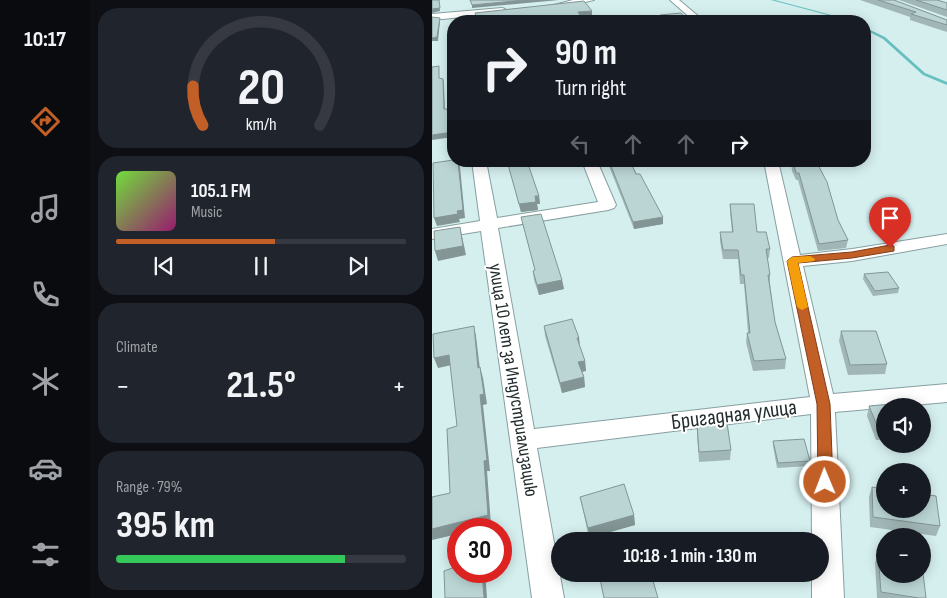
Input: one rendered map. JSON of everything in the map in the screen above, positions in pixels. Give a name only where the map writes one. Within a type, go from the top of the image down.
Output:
[{"type":"street","points":[[548,6],[590,0]]},
{"type":"street","points":[[674,0],[692,15]]},
{"type":"street","points":[[455,15],[512,10]]},
{"type":"street","points":[[432,17],[447,16]]},
{"type":"street","name":"улица 10 лет за Индустриализацию","points":[[479,167],[548,598]]},
{"type":"street","points":[[432,234],[608,205],[592,167]]},
{"type":"street","points":[[772,167],[823,404],[828,598]]},
{"type":"street","points":[[792,261],[852,255],[946,239]]},
{"type":"street","name":"Бригадная улица","points":[[523,440],[823,404],[946,393]]},
{"type":"building","points":[[432,0],[439,0],[440,8],[432,9]]},
{"type":"building","points":[[470,0],[525,0],[472,5]]},
{"type":"building","points":[[878,0],[894,0],[947,20],[947,25],[911,14],[916,12]]},
{"type":"building","points":[[916,0],[937,0],[947,3],[947,10]]},
{"type":"building","points":[[584,1],[592,11],[578,12],[580,15],[476,15],[475,13]]},
{"type":"building","points":[[681,13],[682,15],[660,15]]},
{"type":"building","points":[[432,17],[440,18],[437,37],[432,38]]},
{"type":"building","points":[[439,66],[439,78],[443,79],[444,109],[447,109],[447,133],[432,135],[432,67]]},
{"type":"building","points":[[447,161],[447,167],[459,167],[463,210],[457,211],[458,214],[434,218],[433,163]]},
{"type":"building","points":[[509,167],[529,167],[539,196],[535,196],[536,202],[519,204]]},
{"type":"building","points":[[611,167],[633,167],[636,174],[640,174],[663,217],[633,222]]},
{"type":"building","points":[[794,167],[819,167],[827,182],[838,220],[848,240],[819,244],[799,173],[796,173]]},
{"type":"building","points":[[730,204],[754,204],[757,232],[766,232],[770,249],[766,249],[770,275],[768,275],[775,322],[786,359],[754,361],[747,333],[750,333],[744,275],[741,275],[738,250],[723,250],[720,232],[733,232]]},
{"type":"building","points":[[541,214],[562,280],[537,285],[521,217]]},
{"type":"building","points":[[460,227],[463,246],[435,251],[434,231]]},
{"type":"building","points":[[888,272],[899,288],[875,291],[864,274]]},
{"type":"building","points":[[572,319],[585,361],[578,362],[584,377],[560,383],[544,326]]},
{"type":"building","points":[[474,326],[478,368],[480,367],[484,394],[480,395],[487,460],[484,461],[488,515],[476,518],[447,518],[447,525],[432,529],[432,497],[450,493],[447,429],[457,426],[449,355],[434,358],[433,334]]},
{"type":"building","points":[[841,331],[876,331],[887,364],[850,365]]},
{"type":"building","points":[[876,405],[876,423],[869,406]]},
{"type":"building","points":[[727,423],[731,450],[699,452],[697,424]]},
{"type":"building","points":[[804,439],[810,461],[778,463],[773,441]]},
{"type":"building","points":[[624,484],[634,515],[588,528],[580,497]]},
{"type":"building","points":[[872,487],[876,488],[876,517],[873,517]]},
{"type":"building","points":[[931,495],[936,496],[940,526],[880,518],[931,518]]},
{"type":"building","points":[[447,570],[447,583],[483,583],[484,598],[445,598],[444,571]]},
{"type":"building","points":[[601,582],[653,582],[658,598],[604,598]]},
{"type":"building","points":[[880,583],[924,583],[926,598],[919,598],[881,592]]},
{"type":"waterway","points":[[772,0],[830,15]]},
{"type":"waterway","points":[[871,32],[884,38],[924,74],[947,84]]},
{"type":"slow traffic","points":[[802,307],[792,261],[810,259]]},
{"type":"route","points":[[825,482],[823,404],[792,261],[852,255],[890,248]]}]
